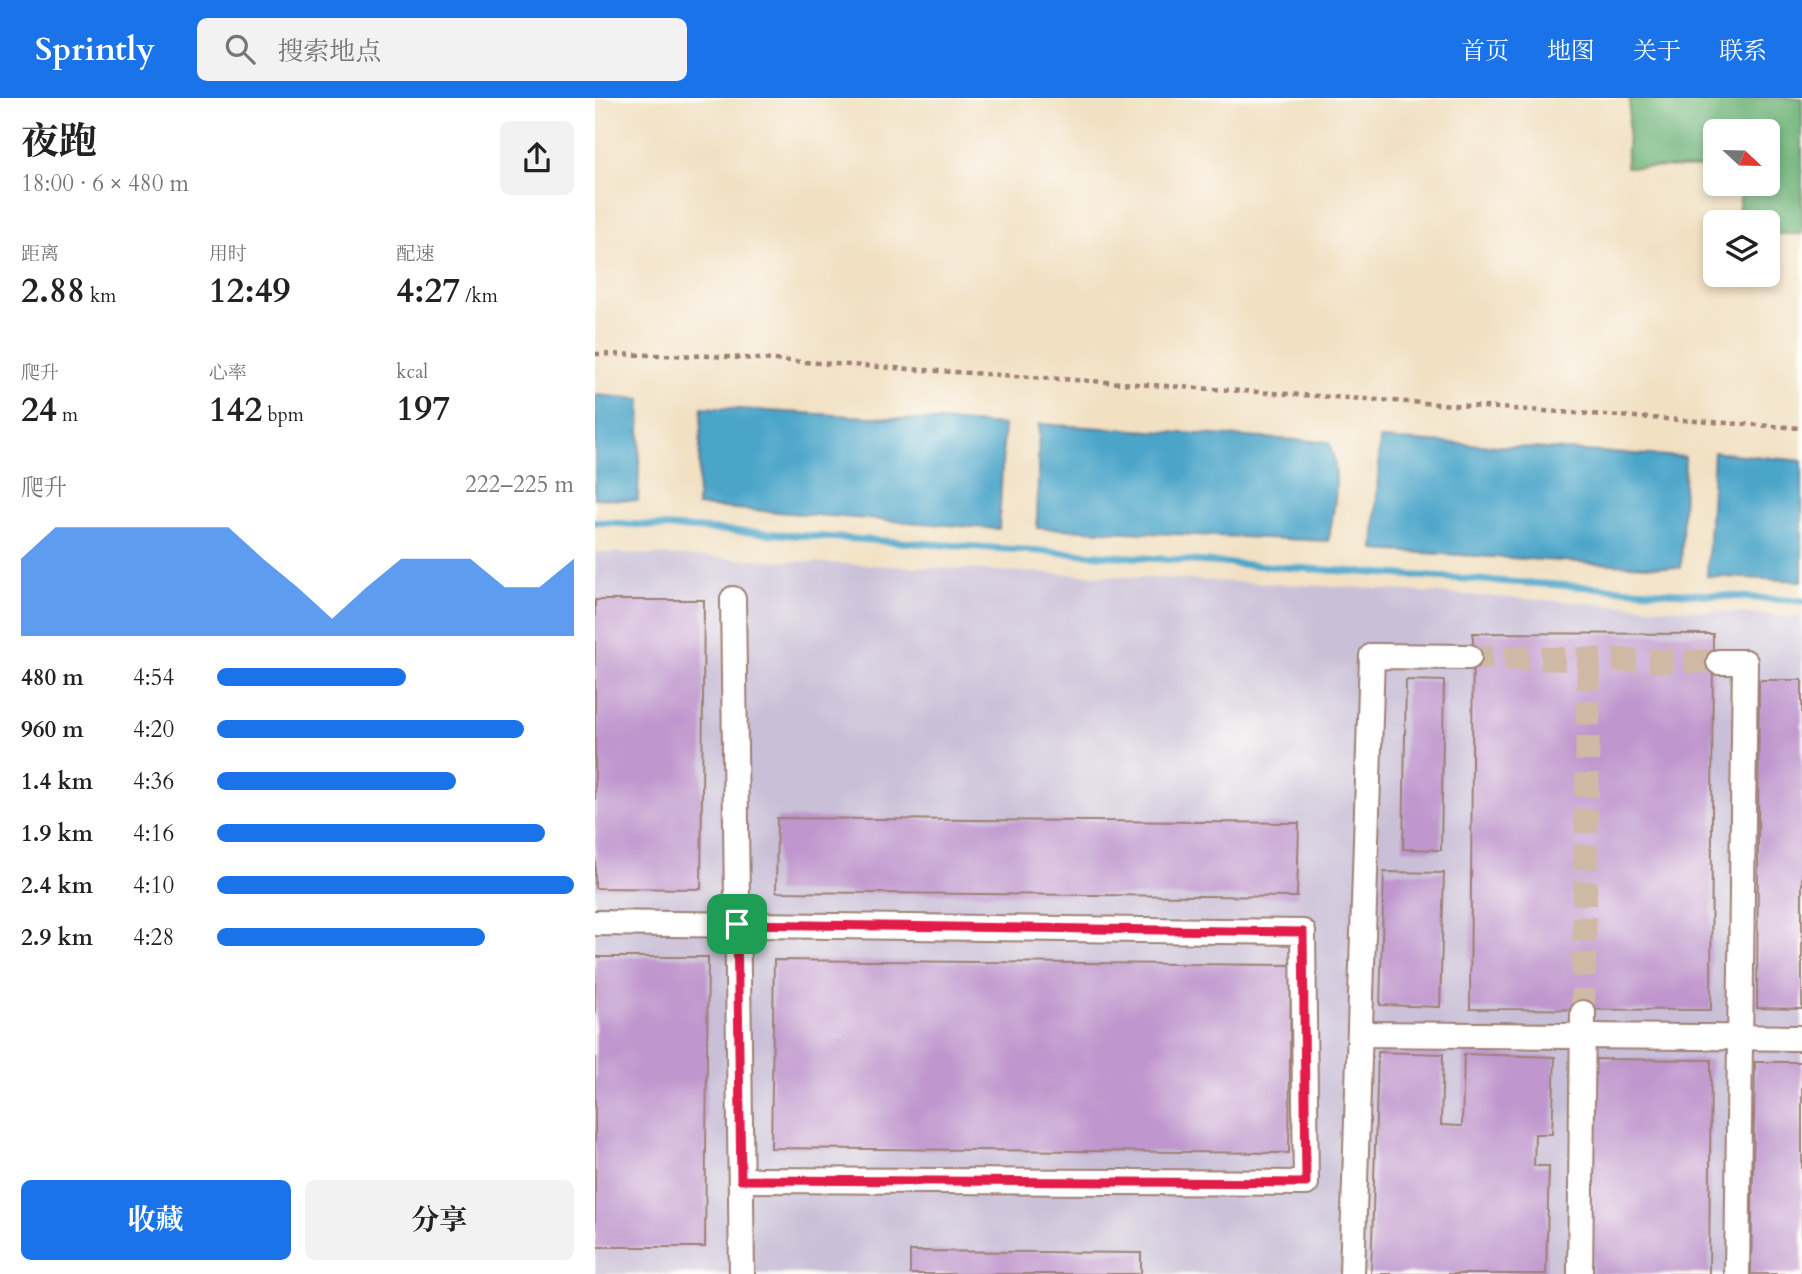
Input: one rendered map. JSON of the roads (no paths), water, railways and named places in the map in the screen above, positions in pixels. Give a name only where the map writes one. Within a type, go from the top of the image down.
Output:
[{"type":"lane","points":[[733,599],[742,1274]]},
{"type":"lane","points":[[1352,1274],[1372,656],[1469,657]]},
{"type":"lane","points":[[1719,662],[1745,662],[1737,1274]]},
{"type":"lane","points":[[595,923],[1303,932],[1306,1183],[741,1180]]},
{"type":"lane","points":[[1360,1034],[1583,1025],[1740,1038],[1802,1038]]},
{"type":"lane","points":[[1580,1274],[1583,1025]]},
{"type":"water","points":[[595,395],[641,399],[638,501],[595,498]]},
{"type":"water","points":[[702,407],[1004,425],[999,529],[697,506]]},
{"type":"water","points":[[1039,424],[1329,442],[1336,479],[1328,541],[1037,528]]},
{"type":"water","points":[[1380,439],[1685,457],[1681,568],[1374,550]]},
{"type":"water","points":[[1714,452],[1802,461],[1802,581],[1707,576]]},
{"type":"waterway","points":[[595,522],[1802,601]]},
{"type":"tunnel","points":[[1469,657],[1719,662]]},
{"type":"tunnel","points":[[1583,1013],[1589,660]]}]
